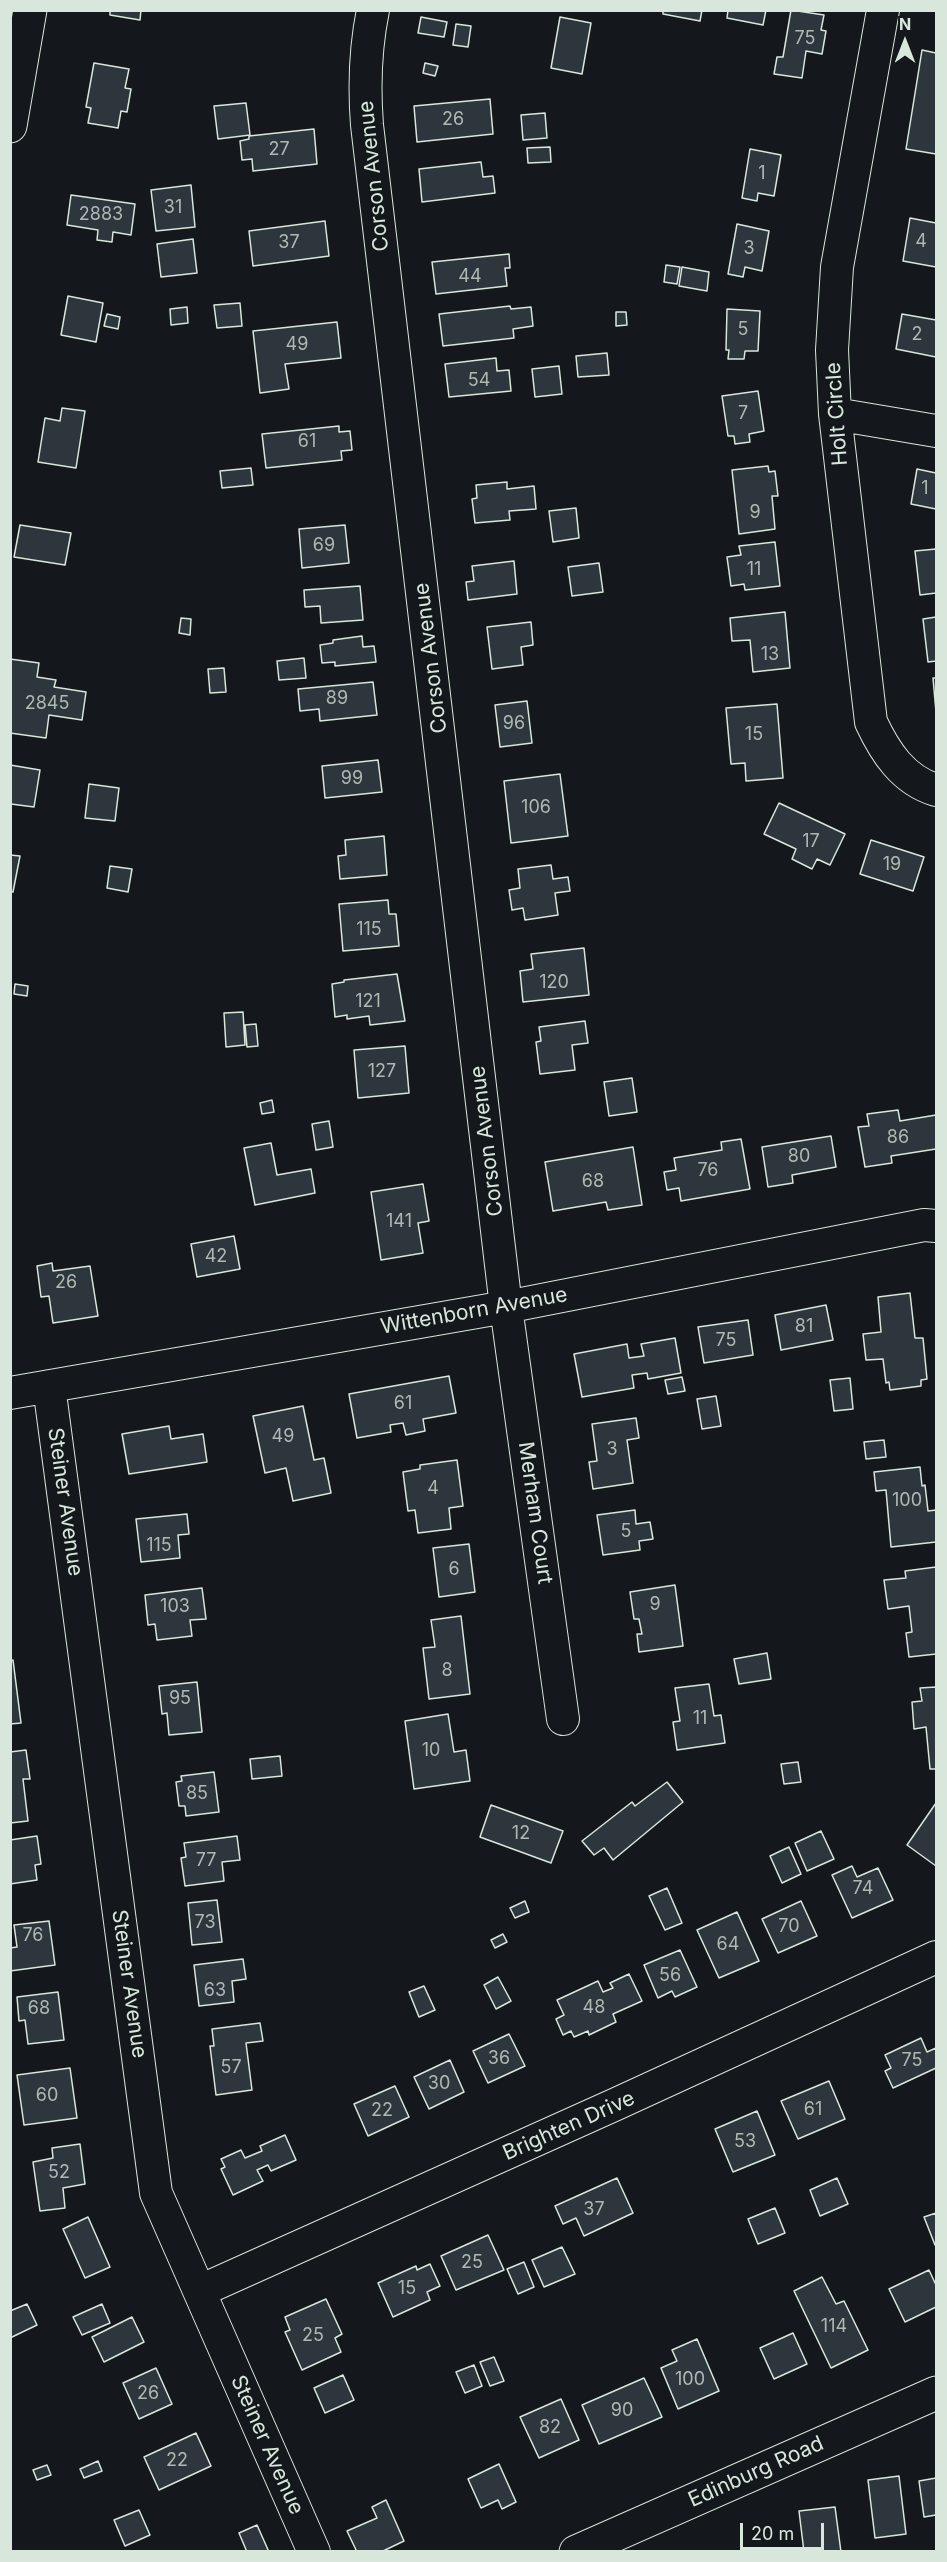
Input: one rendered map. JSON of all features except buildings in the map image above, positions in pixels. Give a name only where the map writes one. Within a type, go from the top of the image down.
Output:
[{"type":"main road","points":[[10,126],[30,10]]},
{"type":"main road","name":"Edinburg Road","points":[[576,2552],[936,2393]]},
{"type":"street","name":"Corson Avenue","points":[[373,10],[367,39],[364,85],[367,125],[506,1306]]},
{"type":"street","name":"Holt Circle","points":[[883,10],[837,267],[832,350],[835,414],[871,722],[884,749],[902,771],[936,790]]},
{"type":"street","points":[[835,414],[936,431]]},
{"type":"street","name":"Wittenborn Avenue","points":[[10,1393],[506,1306],[924,1225],[936,1226]]},
{"type":"street","name":"Merham Court","points":[[506,1306],[563,1719]]},
{"type":"street","name":"Steiner Avenue","points":[[49,1386],[156,2193],[314,2552]]},
{"type":"street","name":"Brighten Drive","points":[[200,2291],[936,1957]]}]
